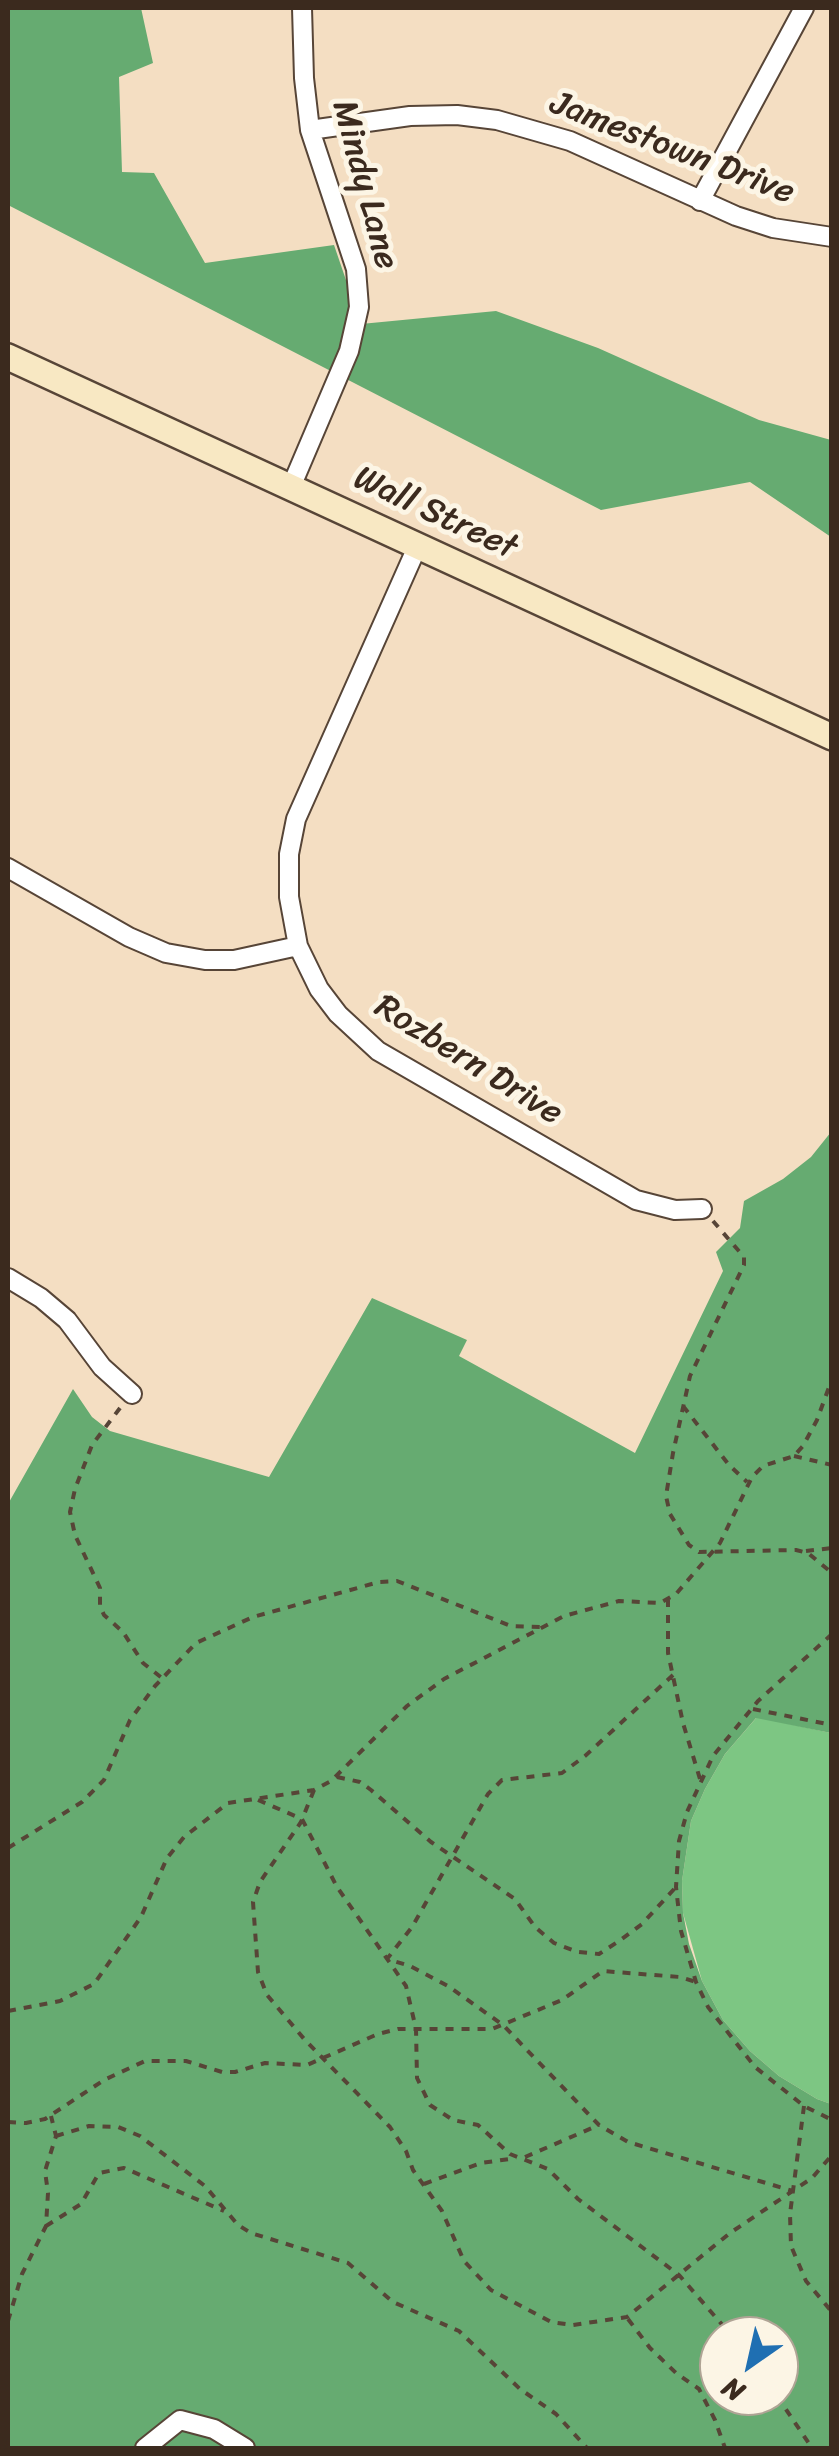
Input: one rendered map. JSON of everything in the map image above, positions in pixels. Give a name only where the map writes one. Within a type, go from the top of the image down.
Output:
[{"type":"street","name":"Mindy Lane","points":[[291,487],[349,352],[359,307],[356,270],[310,130],[302,8]]},
{"type":"street","points":[[700,201],[804,8]]},
{"type":"street","name":"Jamestown Drive","points":[[310,130],[410,116],[457,115],[497,120],[570,141],[700,201],[773,228],[832,237]]},
{"type":"street","name":"Wall Street","points":[[8,357],[832,737]]},
{"type":"street","name":"Rozbern Drive","points":[[418,545],[296,819],[289,896],[298,946],[319,989],[338,1014],[378,1052],[636,1200],[675,1210],[702,1209]]},
{"type":"street","points":[[8,868],[128,937],[166,953],[234,960],[298,946]]},
{"type":"street","points":[[8,1278],[67,1320],[102,1367],[132,1394]]},
{"type":"street","points":[[145,2448],[180,2420],[214,2429],[245,2448]]},
{"type":"path","points":[[702,1209],[744,1256],[744,1265],[690,1376],[666,1496],[670,1514],[689,1545],[699,1552],[832,1548]]},
{"type":"path","points":[[8,2012],[60,2001],[94,1984],[127,1940],[168,1858],[184,1837],[228,1802],[314,1790],[336,1777],[407,1706],[444,1679],[544,1626],[595,1604],[618,1600],[660,1603],[668,1598],[714,1552],[749,1484],[763,1466],[794,1456],[803,1446],[832,1379]]},
{"type":"path","points":[[132,1394],[92,1445],[74,1488],[70,1512],[75,1535],[100,1588],[104,1615],[123,1632],[143,1663],[162,1678]]},
{"type":"path","points":[[683,1406],[749,1484]]},
{"type":"path","points":[[794,1456],[832,1465]]},
{"type":"path","points":[[803,1551],[822,1562],[832,1574]]},
{"type":"path","points":[[8,1848],[82,1802],[104,1780],[130,1720],[162,1678],[196,1643],[242,1622],[379,1582],[398,1581],[511,1626],[544,1626]]},
{"type":"path","points":[[668,1598],[666,1628],[673,1675],[700,1780]]},
{"type":"path","points":[[511,1626],[514,1643]]},
{"type":"path","points":[[832,1634],[750,1709],[700,1780],[679,1841],[676,1887],[681,1931],[696,1982],[708,2006],[755,2067],[804,2106],[832,2120]]},
{"type":"path","points":[[388,1959],[412,1926],[488,1794],[502,1780],[562,1773],[586,1756],[673,1675]]},
{"type":"path","points":[[750,1709],[832,1725]]},
{"type":"path","points":[[336,1777],[360,1782],[372,1790],[452,1857],[515,1899],[535,1927],[554,1943],[578,1952],[598,1954],[619,1941],[642,1924],[676,1887]]},
{"type":"path","points":[[314,1790],[302,1819],[260,1882],[252,1902],[258,1972],[267,1994],[323,2060],[390,2127],[442,2212],[464,2261],[491,2290],[551,2322],[573,2325],[627,2317],[730,2232],[812,2178],[832,2155]]},
{"type":"path","points":[[254,1798],[302,1819],[336,1887],[406,1986],[416,2029],[417,2078],[430,2104],[453,2120],[478,2125],[510,2154],[548,2170],[591,2210],[679,2275],[715,2316]]},
{"type":"path","points":[[388,1959],[448,1986],[502,2025],[598,2125],[628,2142],[794,2191]]},
{"type":"path","points":[[8,2122],[26,2123],[50,2116],[104,2080],[145,2062],[186,2061],[222,2072],[265,2063],[307,2065],[378,2034],[416,2029],[470,2031],[502,2025],[562,2000],[603,1971],[680,1977],[696,1982]]},
{"type":"path","points":[[804,2106],[791,2246],[806,2281],[832,2312]]},
{"type":"path","points":[[8,2321],[22,2274],[46,2226],[45,2170],[56,2136],[50,2116]]},
{"type":"path","points":[[422,2184],[481,2163],[522,2158],[598,2125]]},
{"type":"path","points":[[56,2136],[89,2126],[118,2126],[140,2136],[206,2186],[228,2214],[251,2233],[348,2263],[392,2302],[459,2331],[520,2389],[556,2414],[586,2448]]},
{"type":"path","points":[[46,2226],[81,2204],[99,2174],[124,2168],[228,2214]]},
{"type":"path","points":[[627,2317],[650,2348],[676,2374],[699,2389],[724,2446],[717,2448]]},
{"type":"path","points":[[790,2416],[812,2448]]},
{"type":"green space","points":[[8,8],[141,8],[153,63],[119,77],[122,172],[154,173],[205,263],[334,245],[361,324],[496,311],[598,348],[759,420],[831,440],[831,537],[750,482],[601,510],[8,205]]},
{"type":"green space","points":[[831,1132],[831,1733],[756,1718],[725,1754],[691,1821],[682,1881],[683,1913],[702,1981],[723,2020],[779,2076],[831,2104],[831,2448],[8,2448],[8,1504],[73,1389],[92,1417],[110,1431],[269,1477],[372,1298],[467,1340],[459,1356],[635,1453],[723,1271],[716,1252],[740,1228],[744,1201],[783,1179],[811,1157]]},
{"type":"green space","points":[[757,1717],[831,1733],[831,2104],[779,2076],[723,2020],[702,1981],[683,1913],[682,1881],[691,1821],[725,1754]]}]
